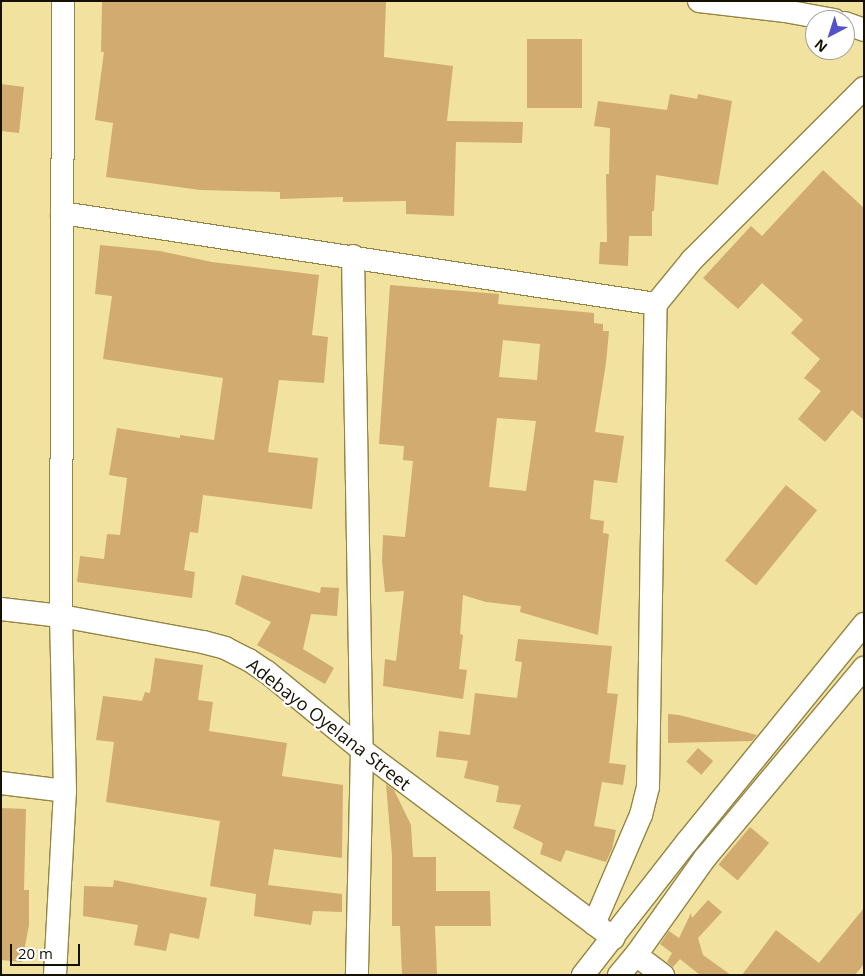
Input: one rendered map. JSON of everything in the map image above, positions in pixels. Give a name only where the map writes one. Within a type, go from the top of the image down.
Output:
[{"type":"street","points":[[55,975],[64,792],[60,616],[63,1]]},
{"type":"street","points":[[699,1],[805,15]]},
{"type":"street","points":[[594,924],[641,815],[648,787],[656,304],[697,254],[864,88]]},
{"type":"street","points":[[62,213],[354,256],[656,304]]},
{"type":"street","points":[[354,256],[362,750],[357,975]]},
{"type":"street","name":"Adebayo Oyelana Street","points":[[1,609],[60,616],[204,642],[225,648],[267,672],[362,750],[613,938]]},
{"type":"street","points":[[583,975],[687,842],[864,624]]},
{"type":"street","points":[[619,975],[636,955],[705,858],[864,668]]},
{"type":"street","points":[[1,783],[64,792]]},
{"type":"street","points":[[636,955],[663,975]]},
{"type":"building","points":[[102,1],[386,1],[384,57],[453,66],[447,121],[523,122],[522,143],[456,142],[454,216],[406,214],[406,201],[343,202],[343,197],[280,199],[280,192],[200,190],[106,177],[113,123],[95,120],[104,52],[101,52]]},
{"type":"building","points":[[527,39],[582,39],[582,108],[527,108]]},
{"type":"building","points":[[1,84],[24,87],[19,133],[1,131]]},
{"type":"building","points":[[670,94],[697,99],[698,94],[732,101],[718,185],[656,175],[654,211],[652,211],[652,236],[629,236],[628,266],[599,264],[600,242],[607,242],[606,174],[609,174],[610,128],[594,126],[598,101],[667,110]]},
{"type":"building","points":[[823,170],[864,208],[864,420],[852,410],[825,442],[798,419],[821,391],[804,378],[820,359],[791,333],[803,320],[762,283],[738,309],[703,278],[751,226],[762,236]]},
{"type":"building","points":[[100,245],[160,251],[212,262],[319,275],[312,335],[328,337],[324,383],[279,380],[268,452],[318,458],[312,509],[203,495],[198,533],[190,532],[184,570],[195,572],[192,598],[77,582],[80,556],[104,559],[107,534],[120,535],[127,478],[109,475],[117,428],[180,438],[180,435],[214,440],[223,378],[103,359],[112,296],[95,294]]},
{"type":"building","points":[[390,285],[499,294],[498,304],[594,313],[594,323],[603,324],[603,331],[609,331],[595,432],[624,436],[617,483],[594,480],[590,519],[604,521],[603,533],[609,534],[598,635],[520,612],[521,606],[486,602],[463,595],[460,634],[463,635],[459,669],[467,670],[463,699],[383,686],[385,659],[396,661],[404,591],[385,592],[382,561],[383,535],[405,537],[413,461],[403,460],[404,446],[379,444]],"holes":[[[503,340],[540,344],[537,380],[499,377]],[[497,418],[536,421],[526,491],[489,487]]]},
{"type":"building","points":[[786,485],[817,510],[756,586],[725,560]]},
{"type":"building","points":[[242,575],[320,593],[321,587],[339,588],[337,616],[311,614],[303,649],[334,668],[325,684],[257,645],[271,622],[235,604]]},
{"type":"building","points":[[518,639],[612,646],[607,693],[618,694],[609,763],[626,765],[623,785],[602,782],[594,826],[616,830],[612,849],[606,862],[566,850],[561,862],[540,854],[543,843],[513,828],[521,805],[496,802],[499,786],[464,778],[468,761],[436,757],[439,731],[470,735],[475,693],[517,698],[522,662],[515,661]]},
{"type":"building","points":[[155,658],[203,665],[198,700],[213,702],[209,731],[287,743],[282,776],[343,785],[342,858],[274,849],[268,885],[342,894],[342,912],[313,911],[311,925],[254,916],[256,894],[210,886],[220,821],[106,802],[114,742],[96,740],[103,696],[142,701],[145,692],[150,693]]},
{"type":"building","points":[[668,714],[679,715],[757,735],[752,741],[668,743]]},
{"type":"building","points":[[698,748],[713,761],[701,775],[686,762]]},
{"type":"building","points":[[386,784],[394,790],[411,825],[413,857],[436,857],[436,891],[490,891],[491,926],[435,926],[437,975],[402,975],[400,926],[392,926],[392,856]]},
{"type":"building","points":[[1,808],[26,809],[24,890],[29,890],[29,925],[22,962],[1,960]]},
{"type":"building","points":[[750,827],[769,843],[738,881],[719,865]]},
{"type":"building","points":[[114,880],[207,898],[199,939],[170,933],[166,951],[134,945],[138,925],[83,916],[84,886],[113,887]]},
{"type":"building","points":[[708,900],[722,912],[698,938],[703,955],[731,975],[700,975],[680,959],[673,967],[667,962],[672,953],[660,944],[669,931],[679,938],[691,913],[692,918]]},
{"type":"building","points":[[864,908],[864,964],[855,975],[742,975],[776,930],[819,963]]}]
